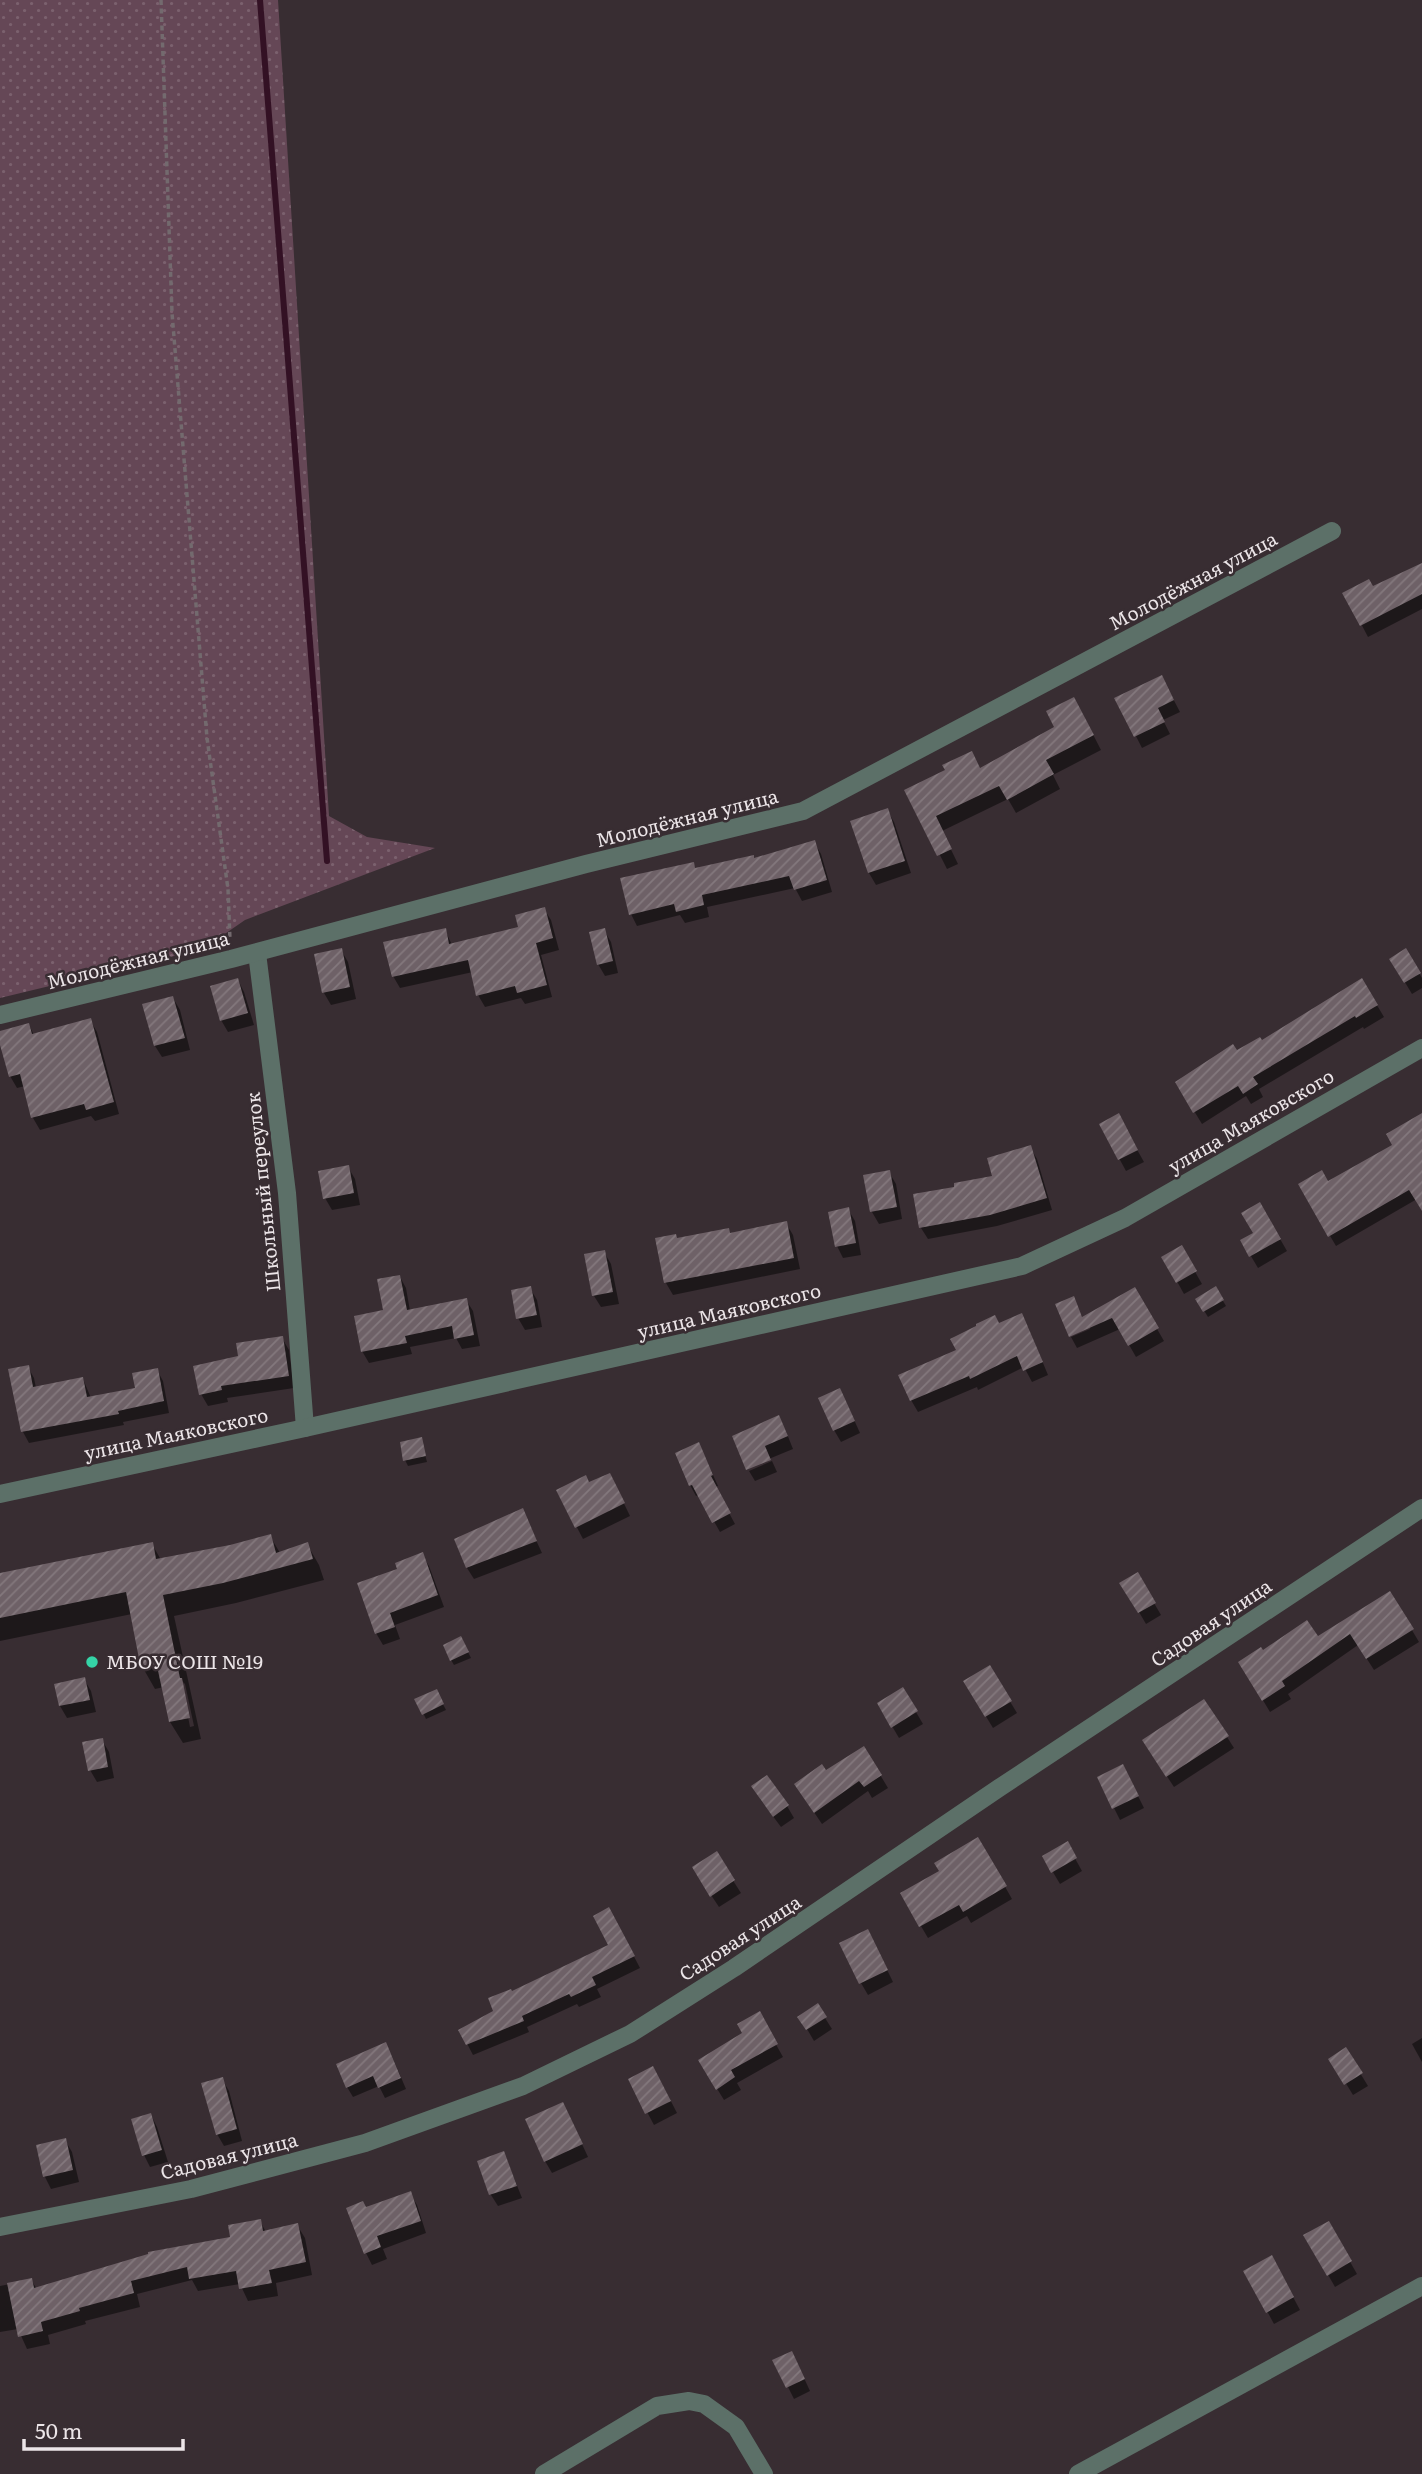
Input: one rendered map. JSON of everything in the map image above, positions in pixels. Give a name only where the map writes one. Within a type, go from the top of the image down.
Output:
[{"type":"street","name":"Молодёжная улица","points":[[0,1015],[257,953],[586,864],[803,811],[1332,531]]},
{"type":"street","name":"Школьный переулок","points":[[257,953],[287,1193],[305,1428]]},
{"type":"street","name":"улица Маяковского","points":[[0,1494],[1022,1266],[1125,1218],[1422,1048]]},
{"type":"street","name":"Садовая улица","points":[[0,2227],[191,2189],[365,2143],[523,2086],[630,2034],[734,1968],[999,1788],[1422,1508]]},
{"type":"street","points":[[1078,2474],[1422,2286]]},
{"type":"street","points":[[544,2474],[657,2406],[690,2401],[704,2404],[736,2427],[764,2474]]},
{"type":"path","points":[[161,0],[172,313],[207,738],[228,889],[231,959]]},
{"type":"shaded area","points":[[0,0],[278,0],[329,816],[367,837],[435,848],[245,920],[203,949],[0,998]]},
{"type":"building","points":[[1422,563],[1422,594],[1360,626],[1342,593],[1369,579],[1373,586]]},
{"type":"building","points":[[1162,675],[1174,700],[1158,708],[1165,722],[1134,737],[1114,698]]},
{"type":"building","points":[[1074,697],[1094,735],[1046,760],[1054,774],[1007,800],[999,786],[936,816],[952,849],[937,856],[904,790],[945,770],[942,765],[972,751],[980,768],[1054,727],[1046,711]]},
{"type":"building","points":[[888,808],[905,861],[868,873],[850,821]]},
{"type":"building","points":[[815,840],[827,880],[794,890],[789,876],[702,895],[704,905],[676,912],[674,904],[629,915],[620,878],[694,862],[695,868],[754,855],[754,858]]},
{"type":"building","points":[[545,907],[553,938],[536,943],[547,985],[517,993],[515,986],[476,996],[468,960],[392,977],[383,942],[446,928],[449,944],[518,927],[515,915]]},
{"type":"building","points":[[605,928],[613,961],[597,965],[589,932]]},
{"type":"building","points":[[342,948],[350,987],[322,993],[314,954]]},
{"type":"building","points":[[1406,948],[1421,973],[1404,983],[1389,959]]},
{"type":"building","points":[[238,978],[248,1013],[220,1021],[210,986]]},
{"type":"building","points":[[1362,978],[1378,1005],[1253,1077],[1258,1084],[1243,1094],[1238,1086],[1193,1113],[1175,1082],[1233,1044],[1237,1050],[1260,1037],[1262,1040]]},
{"type":"building","points":[[173,996],[185,1038],[154,1046],[142,1004]]},
{"type":"building","points":[[91,1018],[114,1102],[86,1110],[84,1104],[31,1118],[20,1074],[9,1077],[0,1045],[0,1031],[29,1023],[32,1034]]},
{"type":"building","points":[[1119,1113],[1138,1150],[1118,1160],[1099,1124]]},
{"type":"building","points":[[1422,1113],[1422,1211],[1409,1190],[1328,1237],[1298,1184],[1322,1170],[1328,1181],[1392,1145],[1386,1134]]},
{"type":"building","points":[[1031,1145],[1047,1198],[990,1215],[919,1228],[913,1194],[954,1187],[954,1183],[992,1176],[987,1158]]},
{"type":"building","points":[[349,1165],[354,1193],[323,1199],[318,1171]]},
{"type":"building","points":[[890,1170],[897,1207],[870,1212],[863,1175]]},
{"type":"building","points":[[1260,1202],[1281,1239],[1249,1257],[1240,1240],[1253,1233],[1241,1213]]},
{"type":"building","points":[[849,1207],[856,1243],[835,1247],[828,1212]]},
{"type":"building","points":[[787,1221],[794,1258],[664,1283],[655,1238],[676,1234],[677,1238],[729,1228],[730,1233]]},
{"type":"building","points":[[1182,1245],[1197,1271],[1176,1283],[1161,1257]]},
{"type":"building","points":[[605,1250],[613,1292],[592,1296],[584,1254]]},
{"type":"building","points":[[400,1275],[407,1310],[467,1298],[474,1335],[454,1339],[452,1326],[405,1336],[407,1343],[361,1352],[354,1316],[383,1310],[377,1279]]},
{"type":"building","points":[[531,1286],[537,1315],[516,1319],[511,1290]]},
{"type":"building","points":[[1216,1286],[1224,1300],[1203,1312],[1195,1299]]},
{"type":"building","points":[[1135,1287],[1159,1328],[1128,1346],[1112,1318],[1069,1337],[1055,1304],[1074,1296],[1082,1317]]},
{"type":"building","points":[[1022,1313],[1043,1362],[1023,1371],[1017,1356],[970,1379],[969,1376],[910,1401],[898,1375],[956,1350],[950,1339],[976,1324],[995,1315],[999,1323]]},
{"type":"building","points":[[283,1336],[289,1376],[221,1386],[222,1390],[199,1395],[193,1366],[238,1356],[236,1343]]},
{"type":"building","points":[[29,1365],[33,1387],[83,1377],[87,1397],[135,1388],[132,1373],[158,1368],[164,1401],[118,1411],[119,1414],[21,1432],[8,1369]]},
{"type":"building","points":[[840,1388],[855,1421],[833,1431],[818,1398]]},
{"type":"building","points":[[779,1415],[788,1436],[765,1446],[771,1460],[746,1470],[732,1436]]},
{"type":"building","points":[[422,1437],[426,1456],[403,1461],[400,1442]]},
{"type":"building","points":[[699,1442],[713,1475],[711,1476],[731,1513],[712,1523],[692,1485],[689,1486],[675,1453]]},
{"type":"building","points":[[610,1473],[625,1503],[575,1528],[556,1490],[586,1475],[589,1482]]},
{"type":"building","points":[[523,1508],[537,1541],[466,1568],[454,1539]]},
{"type":"building","points":[[271,1534],[276,1553],[308,1542],[313,1559],[223,1583],[163,1595],[190,1718],[169,1722],[157,1666],[141,1669],[126,1592],[0,1618],[0,1573],[153,1542],[156,1559]]},
{"type":"building","points":[[423,1552],[438,1595],[390,1613],[395,1627],[375,1634],[357,1583],[397,1569],[395,1563]]},
{"type":"building","points":[[1138,1572],[1156,1603],[1138,1613],[1119,1583]]},
{"type":"building","points":[[1390,1591],[1414,1629],[1366,1659],[1350,1634],[1282,1681],[1285,1686],[1262,1701],[1238,1662],[1261,1647],[1263,1650],[1307,1620],[1318,1636]]},
{"type":"building","points":[[461,1636],[469,1652],[450,1661],[443,1645]]},
{"type":"building","points":[[990,1665],[1012,1701],[985,1717],[963,1681]]},
{"type":"building","points":[[85,1677],[90,1700],[59,1706],[54,1684]]},
{"type":"building","points":[[903,1687],[918,1711],[891,1728],[877,1703]]},
{"type":"building","points":[[437,1689],[444,1704],[422,1715],[414,1699]]},
{"type":"building","points":[[1204,1699],[1229,1736],[1166,1777],[1142,1740]]},
{"type":"building","points":[[103,1738],[108,1767],[88,1771],[82,1742]]},
{"type":"building","points":[[864,1746],[882,1775],[864,1787],[859,1781],[814,1813],[794,1784],[822,1764],[826,1770]]},
{"type":"building","points":[[1123,1764],[1139,1796],[1112,1809],[1097,1777]]},
{"type":"building","points":[[767,1775],[789,1805],[773,1817],[751,1786]]},
{"type":"building","points":[[978,1837],[1007,1886],[963,1912],[959,1905],[919,1927],[900,1893],[939,1871],[934,1863]]},
{"type":"building","points":[[1068,1841],[1077,1858],[1051,1873],[1042,1856]]},
{"type":"building","points":[[717,1851],[735,1880],[710,1897],[692,1867]]},
{"type":"building","points":[[609,1907],[635,1956],[592,1977],[596,1985],[571,1997],[569,1994],[522,2016],[524,2021],[466,2045],[458,2030],[493,2011],[488,1998],[511,1989],[512,1991],[608,1945],[593,1916]]},
{"type":"building","points":[[868,1929],[888,1970],[859,1984],[839,1943]]},
{"type":"building","points":[[818,2003],[827,2017],[806,2030],[797,2017]]},
{"type":"building","points":[[760,2011],[778,2044],[731,2070],[735,2077],[716,2090],[698,2060],[742,2033],[737,2024]]},
{"type":"building","points":[[386,2042],[401,2078],[378,2088],[373,2076],[346,2088],[336,2064]]},
{"type":"building","points":[[1346,2047],[1363,2073],[1344,2085],[1328,2059]]},
{"type":"building","points":[[653,2066],[671,2101],[645,2114],[628,2079]]},
{"type":"building","points":[[223,2077],[237,2129],[216,2135],[201,2083]]},
{"type":"building","points":[[563,2102],[583,2144],[544,2162],[525,2119]]},
{"type":"building","points":[[151,2113],[162,2150],[142,2156],[131,2119]]},
{"type":"building","points":[[66,2138],[73,2170],[43,2177],[36,2145]]},
{"type":"building","points":[[504,2151],[517,2186],[489,2195],[477,2161]]},
{"type":"building","points":[[411,2191],[421,2221],[377,2236],[381,2247],[364,2254],[346,2208],[363,2201],[366,2207]]},
{"type":"building","points":[[261,2219],[263,2231],[298,2223],[306,2262],[269,2270],[272,2283],[239,2289],[236,2271],[189,2279],[187,2267],[131,2281],[134,2293],[41,2322],[43,2331],[18,2337],[7,2283],[32,2278],[34,2288],[148,2252],[230,2237],[228,2225]]},
{"type":"building","points":[[1329,2221],[1352,2261],[1327,2276],[1303,2235]]},
{"type":"building","points":[[1272,2255],[1294,2297],[1266,2313],[1243,2271]]},
{"type":"building","points":[[792,2351],[805,2379],[786,2388],[772,2360]]},
{"type":"waterway","points":[[260,0],[327,861]]},
{"type":"place","name":"МБОУ СОШ №19","points":[[92,1662]]}]
